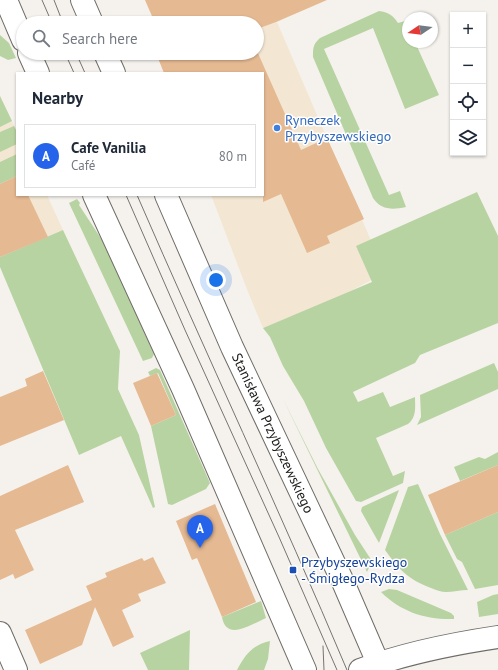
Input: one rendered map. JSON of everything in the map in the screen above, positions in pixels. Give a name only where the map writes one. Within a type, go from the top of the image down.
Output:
[{"type":"main road","points":[[6,0],[16,24]]},
{"type":"main road","points":[[82,0],[89,16]]},
{"type":"main road","points":[[32,60],[38,72]]},
{"type":"main road","points":[[108,60],[114,72]]},
{"type":"main road","points":[[94,196],[183,389],[305,670]]},
{"type":"main road","name":"Stanisława Przybyszewskiego","points":[[166,196],[232,347],[340,575],[373,668]]},
{"type":"main road","points":[[0,633],[16,670]]},
{"type":"main road","points":[[373,668],[438,647],[498,637]]},
{"type":"shaded area","points":[[145,0],[325,0],[277,22],[385,273],[341,296],[263,328],[211,196],[264,196],[264,72],[164,72],[159,60],[264,60],[264,16],[152,16]]},
{"type":"shaded area","points":[[0,96],[16,130],[16,196],[47,196],[63,230],[0,257]]},
{"type":"green space","points":[[379,11],[390,14],[398,23],[402,22],[402,48],[418,48],[439,95],[405,109],[373,28],[324,49],[389,195],[400,191],[406,207],[392,209],[383,207],[373,198],[313,57],[314,46],[320,38]]},
{"type":"green space","points":[[0,35],[9,43],[16,58],[8,60],[0,56]]},
{"type":"green space","points":[[0,96],[12,121],[0,127]]},
{"type":"green space","points":[[14,126],[16,130],[16,144],[0,152],[0,132]]},
{"type":"green space","points":[[16,154],[16,176],[0,184],[0,162]]},
{"type":"green space","points":[[477,192],[498,236],[498,323],[420,355],[415,363],[353,392],[358,402],[383,392],[390,407],[415,397],[415,411],[411,421],[408,424],[376,438],[393,476],[405,471],[403,483],[361,502],[356,501],[326,448],[304,401],[283,366],[270,337],[263,328],[372,282],[356,246]]},
{"type":"green space","points":[[77,199],[80,203],[79,205],[106,246],[154,354],[152,358],[143,361],[69,203]]},
{"type":"green space","points":[[63,230],[120,351],[118,389],[139,435],[155,507],[153,508],[121,436],[79,455],[0,267],[0,257]]},
{"type":"green space","points":[[494,363],[498,372],[498,389],[417,425],[421,417],[420,395]]},
{"type":"green space","points":[[156,368],[160,370],[210,483],[206,489],[172,505],[168,504],[151,426],[176,415],[158,373],[150,376],[148,372]]},
{"type":"green space","points":[[282,397],[318,469],[355,535],[372,561],[367,572]]},
{"type":"green space","points":[[498,452],[498,465],[460,481],[454,467],[479,457],[485,459]]},
{"type":"green space","points":[[418,484],[440,534],[468,590],[444,592],[423,585],[404,573],[385,550],[408,487]]},
{"type":"green space","points":[[399,490],[379,543],[361,511],[362,507]]},
{"type":"green space","points":[[498,512],[498,585],[475,589],[462,562],[457,559],[445,535]]},
{"type":"green space","points":[[389,589],[397,590],[451,613],[454,616],[454,619],[434,618],[406,610],[397,605],[381,592]]},
{"type":"green space","points":[[498,594],[498,614],[479,617],[477,602]]},
{"type":"green space","points":[[261,601],[266,618],[247,627],[234,630],[229,629],[224,624],[222,617]]},
{"type":"green space","points":[[190,630],[189,670],[148,670],[140,653]]},
{"type":"green space","points":[[270,641],[268,659],[264,670],[237,670],[250,651],[258,645]]},
{"type":"building","points":[[145,0],[327,0],[264,26],[264,16],[152,16]]},
{"type":"building","name":"Ryneczek Przybyszewskiego","points":[[159,60],[261,60],[301,150],[327,138],[364,219],[327,236],[330,243],[307,253],[281,194],[263,202],[264,72],[164,72]]},
{"type":"building","points":[[16,176],[16,196],[28,196],[48,237],[0,257],[0,184]]},
{"type":"building","points":[[43,371],[64,420],[0,446],[0,397],[27,386],[25,379]]},
{"type":"building","points":[[157,373],[176,415],[151,426],[133,383]]},
{"type":"building","points":[[68,465],[84,502],[15,530],[34,570],[15,579],[13,574],[0,580],[0,496]]},
{"type":"building","points":[[498,465],[498,512],[445,535],[428,495]]},
{"type":"building","points":[[215,504],[256,602],[222,617],[197,558],[192,560],[176,521]]},
{"type":"building","points":[[153,557],[166,583],[138,594],[141,601],[122,610],[134,637],[113,647],[95,607],[82,645],[40,664],[25,630],[92,600],[86,586],[107,577],[105,573],[142,558],[144,561]]},
{"type":"tram line","points":[[42,0],[49,16]]},
{"type":"tram line","points":[[54,0],[60,16]]},
{"type":"tram line","points":[[68,60],[74,72]]},
{"type":"tram line","points":[[79,60],[85,72]]},
{"type":"tram line","points":[[126,196],[337,670]]},
{"type":"tram line","points":[[137,196],[296,551],[347,670]]},
{"type":"tram line","points":[[323,646],[324,670]]},
{"type":"place","name":"Ryneczek Przybyszewskiego","points":[[277,128]]},
{"type":"place","name":"Cafe Vanilia","points":[[200,548]]},
{"type":"place","name":"Przybyszewskiego - Śmigłego-Rydza","points":[[293,570]]}]
